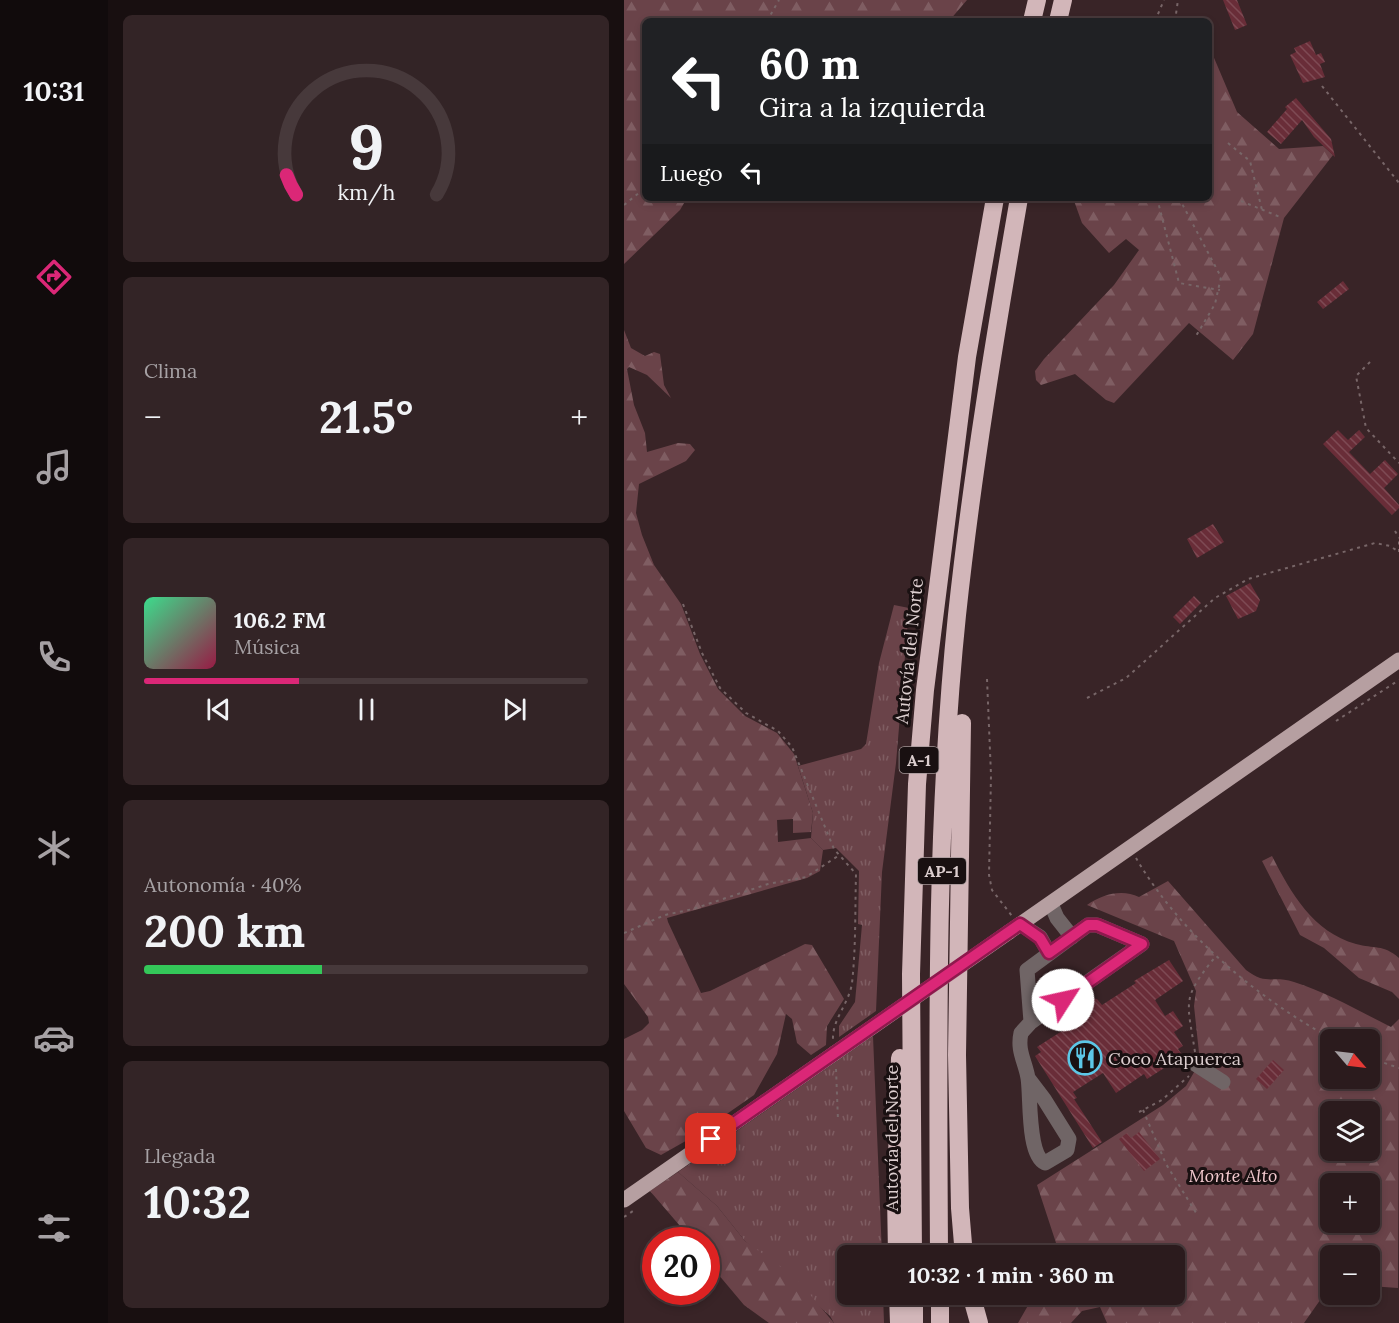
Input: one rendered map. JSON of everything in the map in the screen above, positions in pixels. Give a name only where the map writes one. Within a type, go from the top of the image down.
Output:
[{"type":"highway","points":[[1033,18],[1037,0]]},
{"type":"highway","points":[[1059,18],[1063,0]]},
{"type":"highway","name":"Autovía del Norte","points":[[913,1245],[911,974],[917,784],[926,678],[968,357],[994,201]]},
{"type":"highway","name":"A-1","points":[[963,1245],[959,1158],[957,918],[960,763],[974,488],[996,326],[1018,201]]},
{"type":"highway","name":"AP-1","points":[[939,1245],[941,879],[957,617],[974,488]]},
{"type":"highway","name":"A-1","points":[[897,1245],[896,1193],[903,992],[911,974]]},
{"type":"highway","points":[[898,1305],[898,1323]]},
{"type":"highway","points":[[914,1305],[914,1323]]},
{"type":"highway","points":[[940,1305],[940,1323]]},
{"type":"highway","points":[[974,1305],[979,1323]]},
{"type":"main road","points":[[624,1200],[1399,660]]},
{"type":"lane","points":[[1051,904],[1060,923],[1072,937]]},
{"type":"lane","points":[[1028,1078],[1044,1098],[1069,1139],[1067,1150],[1045,1162],[1037,1155],[1030,1121],[1028,1078],[1018,1043],[1021,1033],[1031,1022],[1142,944],[1097,925],[1088,925],[1027,970],[1031,1022]]},
{"type":"lane","points":[[1014,928],[1040,938],[1049,953]]},
{"type":"lane","points":[[1195,1064],[1223,1082]]},
{"type":"path","points":[[769,18],[779,0]]},
{"type":"path","points":[[1156,18],[1164,0]]},
{"type":"path","points":[[1175,18],[1178,0]]},
{"type":"path","points":[[1322,86],[1399,183]]},
{"type":"path","points":[[1228,143],[1250,161],[1262,210]]},
{"type":"path","points":[[624,205],[642,190]]},
{"type":"path","points":[[1158,201],[1179,283],[1220,290]]},
{"type":"path","points":[[1181,201],[1221,276],[1220,290],[1207,321],[1196,336]]},
{"type":"path","points":[[1241,201],[1280,217]]},
{"type":"path","points":[[1370,362],[1356,376],[1366,428],[1399,463]]},
{"type":"path","points":[[1395,531],[1399,538],[1399,552]]},
{"type":"path","points":[[1087,698],[1126,678],[1215,598],[1248,579],[1374,543],[1390,546],[1399,552]]},
{"type":"path","points":[[682,604],[702,653],[720,688],[746,713],[778,731],[792,747],[838,856],[852,867],[856,874],[852,981],[848,1002],[833,1028],[838,1120]]},
{"type":"path","points":[[987,679],[992,775],[989,875],[997,899],[1014,928]]},
{"type":"path","points":[[1129,848],[1163,896],[1216,956],[1295,1017],[1320,1032]]},
{"type":"path","points":[[624,933],[658,917],[693,909],[768,884],[806,877],[838,856]]},
{"type":"path","points":[[1138,1112],[1176,1089],[1188,1077],[1195,1064],[1188,1015],[1189,993],[1216,956]]},
{"type":"path","points":[[1380,1061],[1399,1068]]},
{"type":"path","points":[[1143,1110],[1166,1164],[1198,1216]]},
{"type":"green space","points":[[624,0],[967,0],[952,18],[642,18],[642,201],[685,201],[680,210],[624,264]]},
{"type":"green space","points":[[1212,53],[1237,112],[1279,149],[1323,146],[1333,155],[1284,218],[1253,334],[1233,360],[1189,323],[1114,403],[1106,400],[1075,374],[1041,385],[1036,380],[1035,371],[1044,359],[1114,285],[1139,250],[1126,239],[1109,253],[1082,223],[1074,201],[1212,201]]},
{"type":"green space","points":[[624,330],[631,348],[645,356],[654,352],[660,354],[664,385],[671,398],[647,375],[629,367],[627,369],[634,405],[645,433],[647,452],[678,443],[690,444],[695,450],[686,461],[639,484],[636,513],[642,535],[654,565],[681,604],[700,654],[718,689],[745,716],[777,733],[794,754],[813,813],[811,832],[793,833],[793,819],[777,820],[778,842],[811,838],[823,850],[820,871],[807,878],[667,918],[668,922],[701,993],[710,991],[805,944],[812,945],[844,999],[827,1026],[826,1045],[811,1055],[797,1043],[792,1019],[786,1014],[777,1054],[754,1095],[698,1134],[661,1155],[646,1148],[624,1111],[624,1039],[642,1030],[649,1023],[648,1017],[624,984]]},
{"type":"green space","points":[[894,605],[909,608],[896,763],[882,872],[876,1011],[839,1037],[839,1026],[855,1002],[862,925],[858,924],[859,871],[836,848],[823,850],[811,838],[813,813],[798,766],[861,749],[866,744],[879,663]]},
{"type":"green space","points":[[1272,856],[1296,897],[1316,921],[1327,930],[1356,944],[1388,951],[1399,958],[1399,999],[1392,992],[1359,978],[1324,948],[1300,935],[1262,861]]},
{"type":"green space","name":"Monte Alto","points":[[1168,881],[1246,970],[1253,975],[1307,986],[1391,1027],[1399,1019],[1398,1288],[1380,1287],[1380,1245],[1320,1245],[1320,1300],[1304,1323],[1107,1323],[1100,1307],[1082,1311],[1071,1323],[1018,1323],[1028,1305],[1185,1305],[1185,1245],[1057,1245],[1037,1185],[1163,1105],[1186,1086],[1200,1062],[1194,1006],[1196,991],[1174,941],[1087,905],[1113,894],[1139,897]]},
{"type":"green space","points":[[873,1036],[882,1245],[837,1245],[837,1305],[883,1305],[884,1323],[834,1323],[830,1316],[745,1241],[717,1206],[678,1172]]},
{"type":"green space","points":[[678,1172],[717,1206],[745,1241],[796,1278],[834,1323],[769,1323],[744,1305],[720,1276],[720,1227],[681,1227],[650,1191]]},
{"type":"building","points":[[1223,0],[1237,0],[1247,25],[1235,30]]},
{"type":"building","points":[[1310,41],[1316,55],[1321,53],[1325,62],[1320,64],[1325,77],[1303,83],[1290,55],[1296,52],[1294,48]]},
{"type":"building","points":[[1296,98],[1331,139],[1335,157],[1314,137],[1302,120],[1281,144],[1267,132],[1287,109],[1285,107]]},
{"type":"building","points":[[1343,281],[1349,289],[1323,309],[1317,302]]},
{"type":"building","points":[[1338,430],[1348,440],[1359,430],[1365,437],[1349,452],[1370,474],[1385,460],[1398,474],[1384,488],[1399,505],[1392,515],[1323,444]]},
{"type":"building","points":[[1213,524],[1224,542],[1197,558],[1187,539]]},
{"type":"building","points":[[1250,583],[1260,600],[1256,611],[1238,619],[1226,596]]},
{"type":"building","points":[[1194,596],[1201,603],[1180,624],[1173,617]]},
{"type":"building","points":[[1169,960],[1183,981],[1155,1000],[1165,1016],[1173,1011],[1183,1026],[1174,1032],[1183,1046],[1178,1049],[1183,1056],[1147,1079],[1144,1074],[1116,1093],[1103,1073],[1073,1092],[1077,1098],[1074,1099],[1102,1142],[1093,1148],[1035,1056],[1041,1052],[1037,1047],[1087,1015],[1085,1003],[1090,998],[1097,999],[1102,1005],[1136,983],[1134,981]]},
{"type":"building","points":[[1273,1060],[1284,1070],[1267,1089],[1256,1079]]},
{"type":"building","points":[[1139,1132],[1160,1159],[1144,1171],[1119,1139],[1127,1133],[1131,1138]]},
{"type":"place","name":"Coco Atapuerca","points":[[1085,1058]]},
{"type":"route","points":[[711,1139],[1020,924],[1040,938],[1049,953],[1088,925],[1097,925],[1142,944],[1063,1000]]}]
